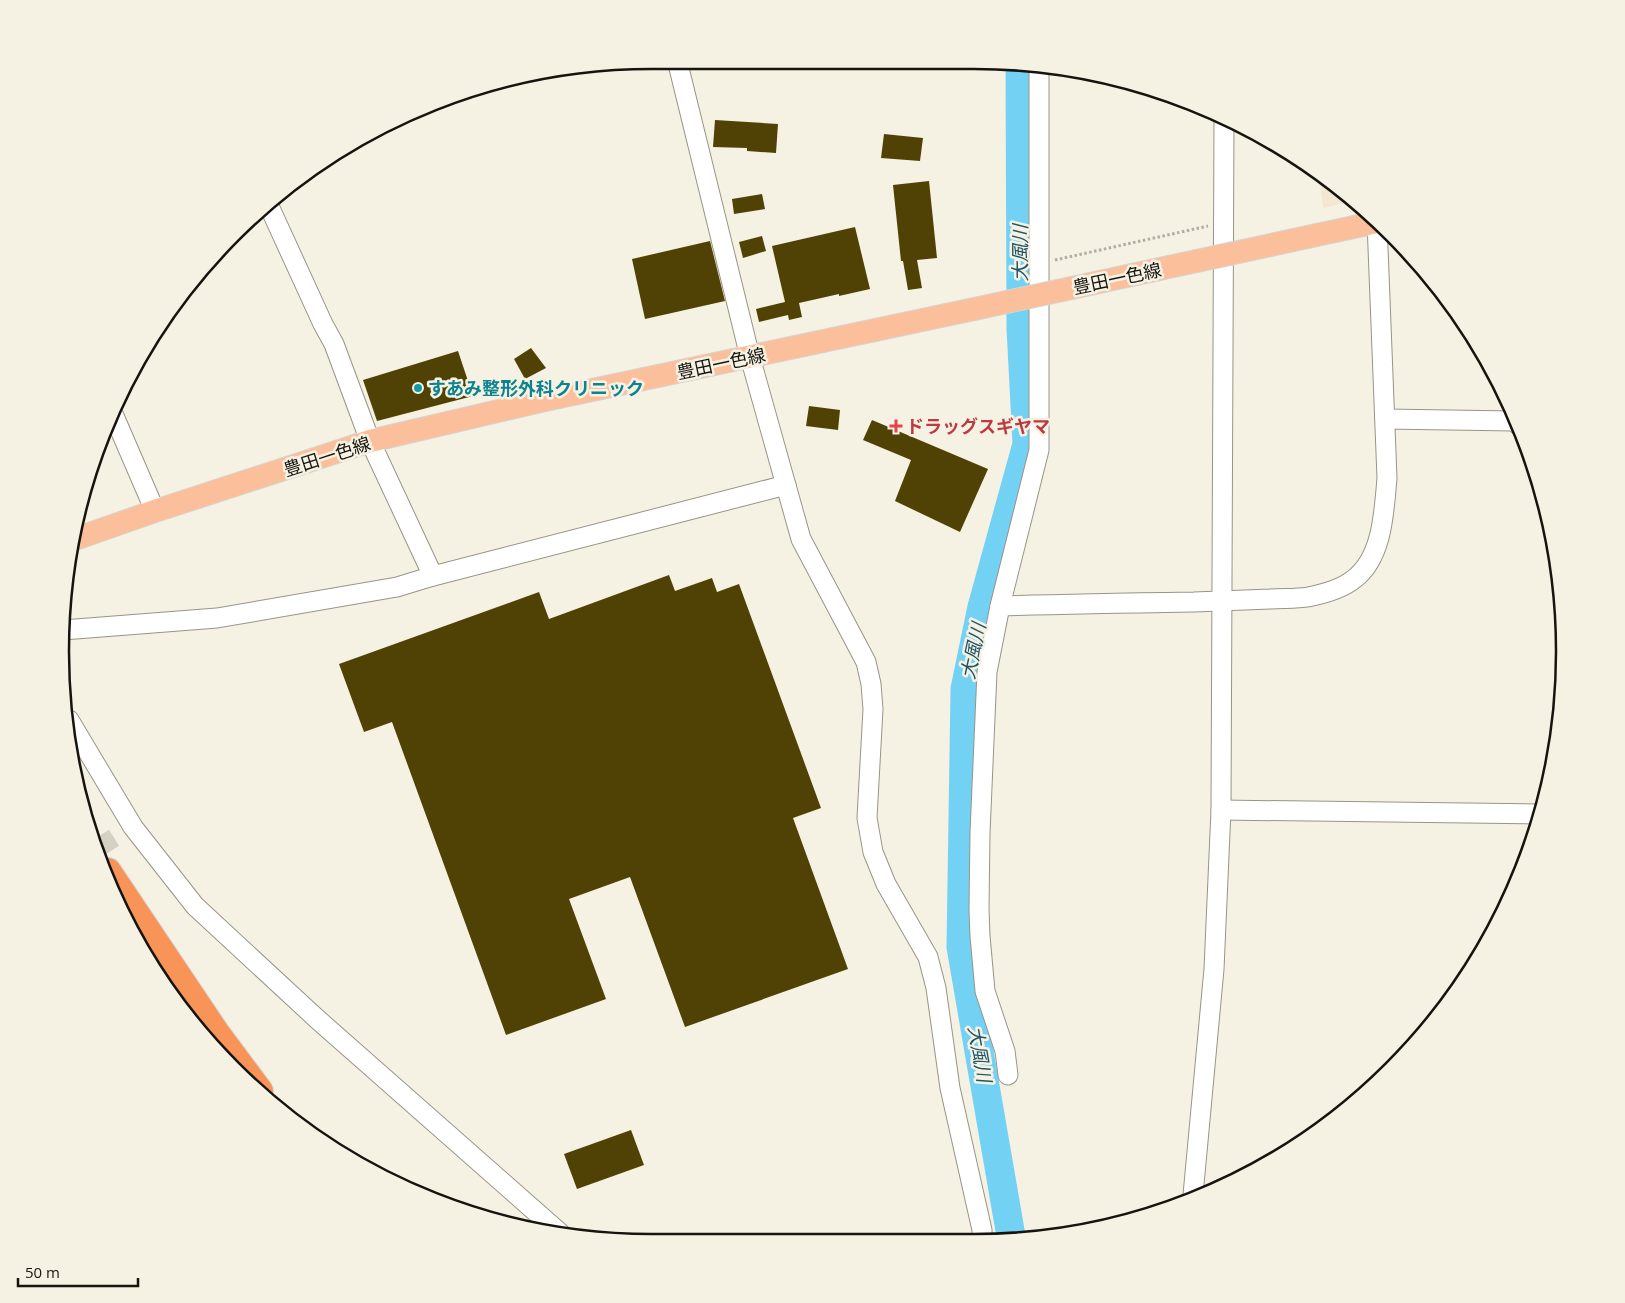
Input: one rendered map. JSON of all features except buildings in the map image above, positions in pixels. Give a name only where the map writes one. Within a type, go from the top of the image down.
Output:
[{"type":"highway","points":[[118,887],[216,1032],[242,1067]]},
{"type":"main road","name":"豊田一色線","points":[[80,537],[370,441],[545,400],[1369,224]]},
{"type":"street","points":[[679,69],[750,357],[801,539],[866,662],[871,684],[873,709],[867,818],[869,836],[873,852],[886,884],[928,958],[936,988],[950,1088],[982,1234]]},
{"type":"street","points":[[1008,1075],[1005,1051],[985,991],[979,909],[980,832],[987,672],[1000,606],[1039,450],[1039,73]]},
{"type":"street","points":[[1193,1191],[1214,969],[1221,810],[1224,126]]},
{"type":"street","points":[[271,210],[334,344],[370,441],[433,576]]},
{"type":"street","points":[[1000,606],[1222,601],[1307,597],[1328,592],[1354,580],[1364,570],[1372,556],[1378,538],[1383,516],[1387,478],[1377,231]]},
{"type":"street","points":[[1385,419],[1509,421]]},
{"type":"street","points":[[116,421],[155,511]]},
{"type":"street","points":[[70,629],[217,618],[397,588],[433,576],[786,485]]},
{"type":"street","points":[[74,730],[126,830],[194,906],[316,1018],[552,1225]]},
{"type":"street","points":[[1221,810],[1532,814]]},
{"type":"path","points":[[1040,263],[1223,223]]},
{"type":"shaded area","points":[[1320,183],[1346,203],[1323,208]]},
{"type":"waterway","name":"大風川","points":[[1010,1233],[961,947],[965,689],[982,607],[1027,444],[1021,328],[1020,71]]},
{"type":"tunnel","points":[[102,845],[120,834]]},
{"type":"place","name":"すあみ整形外科クリニック","points":[[418,388]]},
{"type":"place","name":"ドラッグスギヤマ","points":[[896,426]]}]
